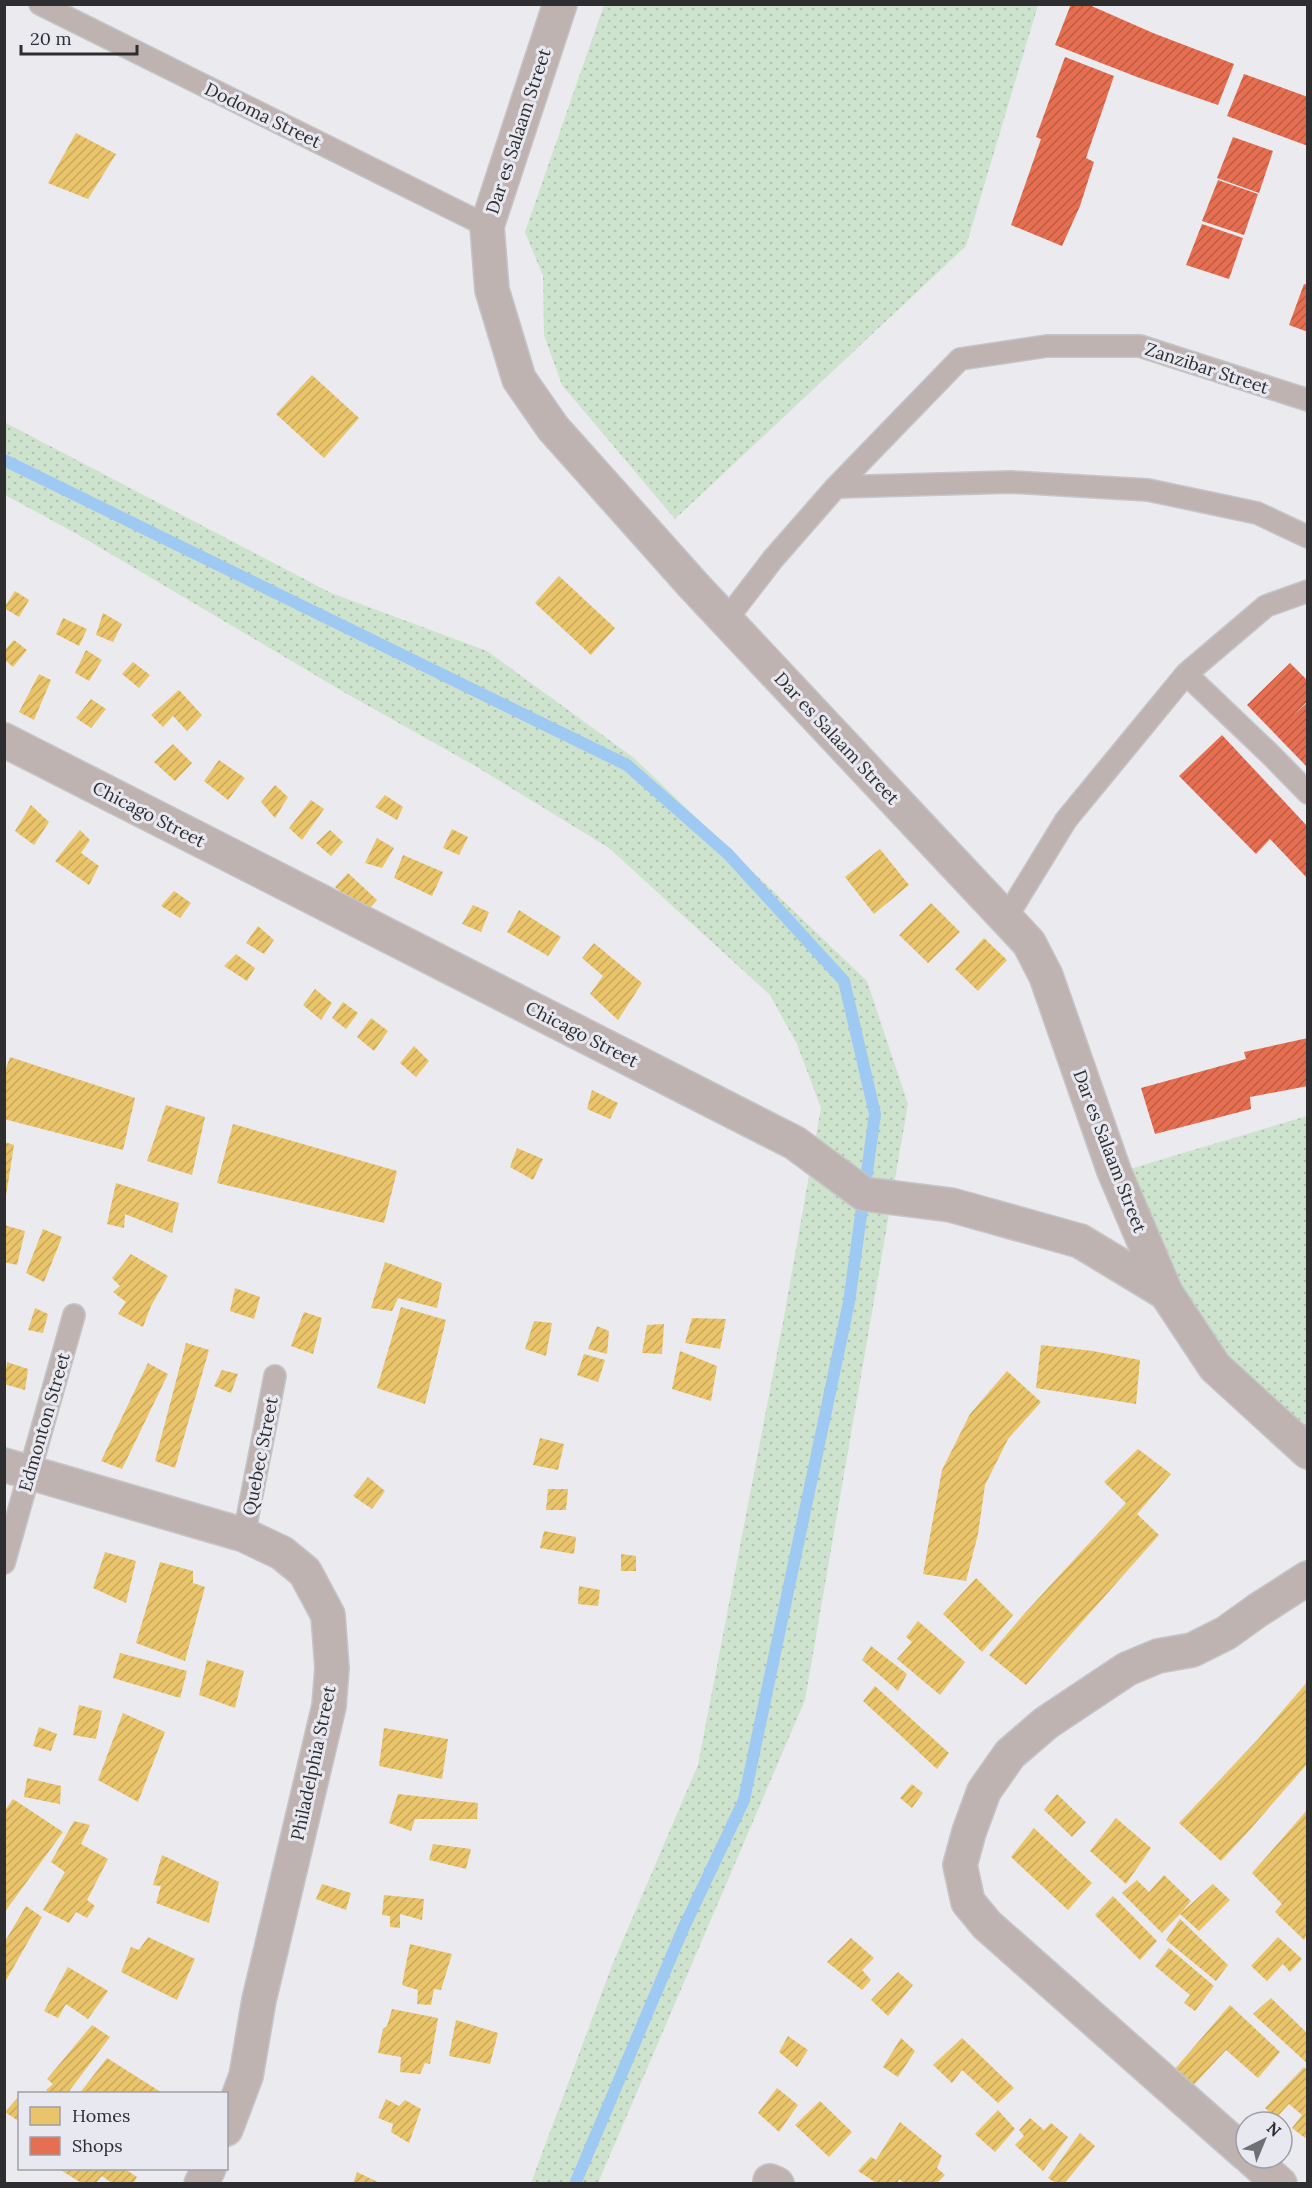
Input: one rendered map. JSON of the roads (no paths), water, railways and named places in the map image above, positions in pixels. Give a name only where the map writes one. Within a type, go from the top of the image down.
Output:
[{"type":"street","name":"Dar es Salaam Street","points":[[560,4],[487,226],[492,290],[519,378],[553,428],[726,620],[1029,943],[1046,976],[1114,1171],[1166,1293],[1215,1367],[1308,1452]]},
{"type":"street","name":"Chicago Street","points":[[4,740],[795,1143],[864,1194],[951,1204],[1080,1241],[1166,1293]]},
{"type":"street","name":"Philadelphia Street","points":[[18,1468],[244,1535],[282,1553],[305,1572],[328,1615],[332,1668],[329,1706],[259,2000],[246,2076],[228,2125]]},
{"type":"street","points":[[1234,2143],[987,1925],[968,1902],[960,1865],[984,1791],[1010,1754],[1046,1723],[1127,1668],[1158,1656],[1192,1650],[1226,1633],[1308,1578]]},
{"type":"street","points":[[201,2184],[208,2170]]},
{"type":"street","points":[[1264,2170],[1280,2184]]},
{"type":"lane","name":"Dodoma Street","points":[[40,4],[487,226]]},
{"type":"lane","name":"Zanzibar Street","points":[[726,620],[773,559],[836,487],[960,359],[1047,346],[1140,346],[1308,400]]},
{"type":"lane","points":[[836,487],[1011,482],[1148,490],[1257,513],[1308,537]]},
{"type":"lane","points":[[1006,918],[1066,820],[1186,674],[1266,606],[1308,591]]},
{"type":"lane","points":[[1186,674],[1308,793]]},
{"type":"lane","name":"Edmonton Street","points":[[4,1563],[18,1468],[74,1315]]},
{"type":"lane","name":"Quebec Street","points":[[244,1535],[275,1376]]},
{"type":"waterway","points":[[4,460],[627,765],[728,854],[844,981],[875,1114],[849,1302],[744,1800],[683,1929],[575,2184]]}]
